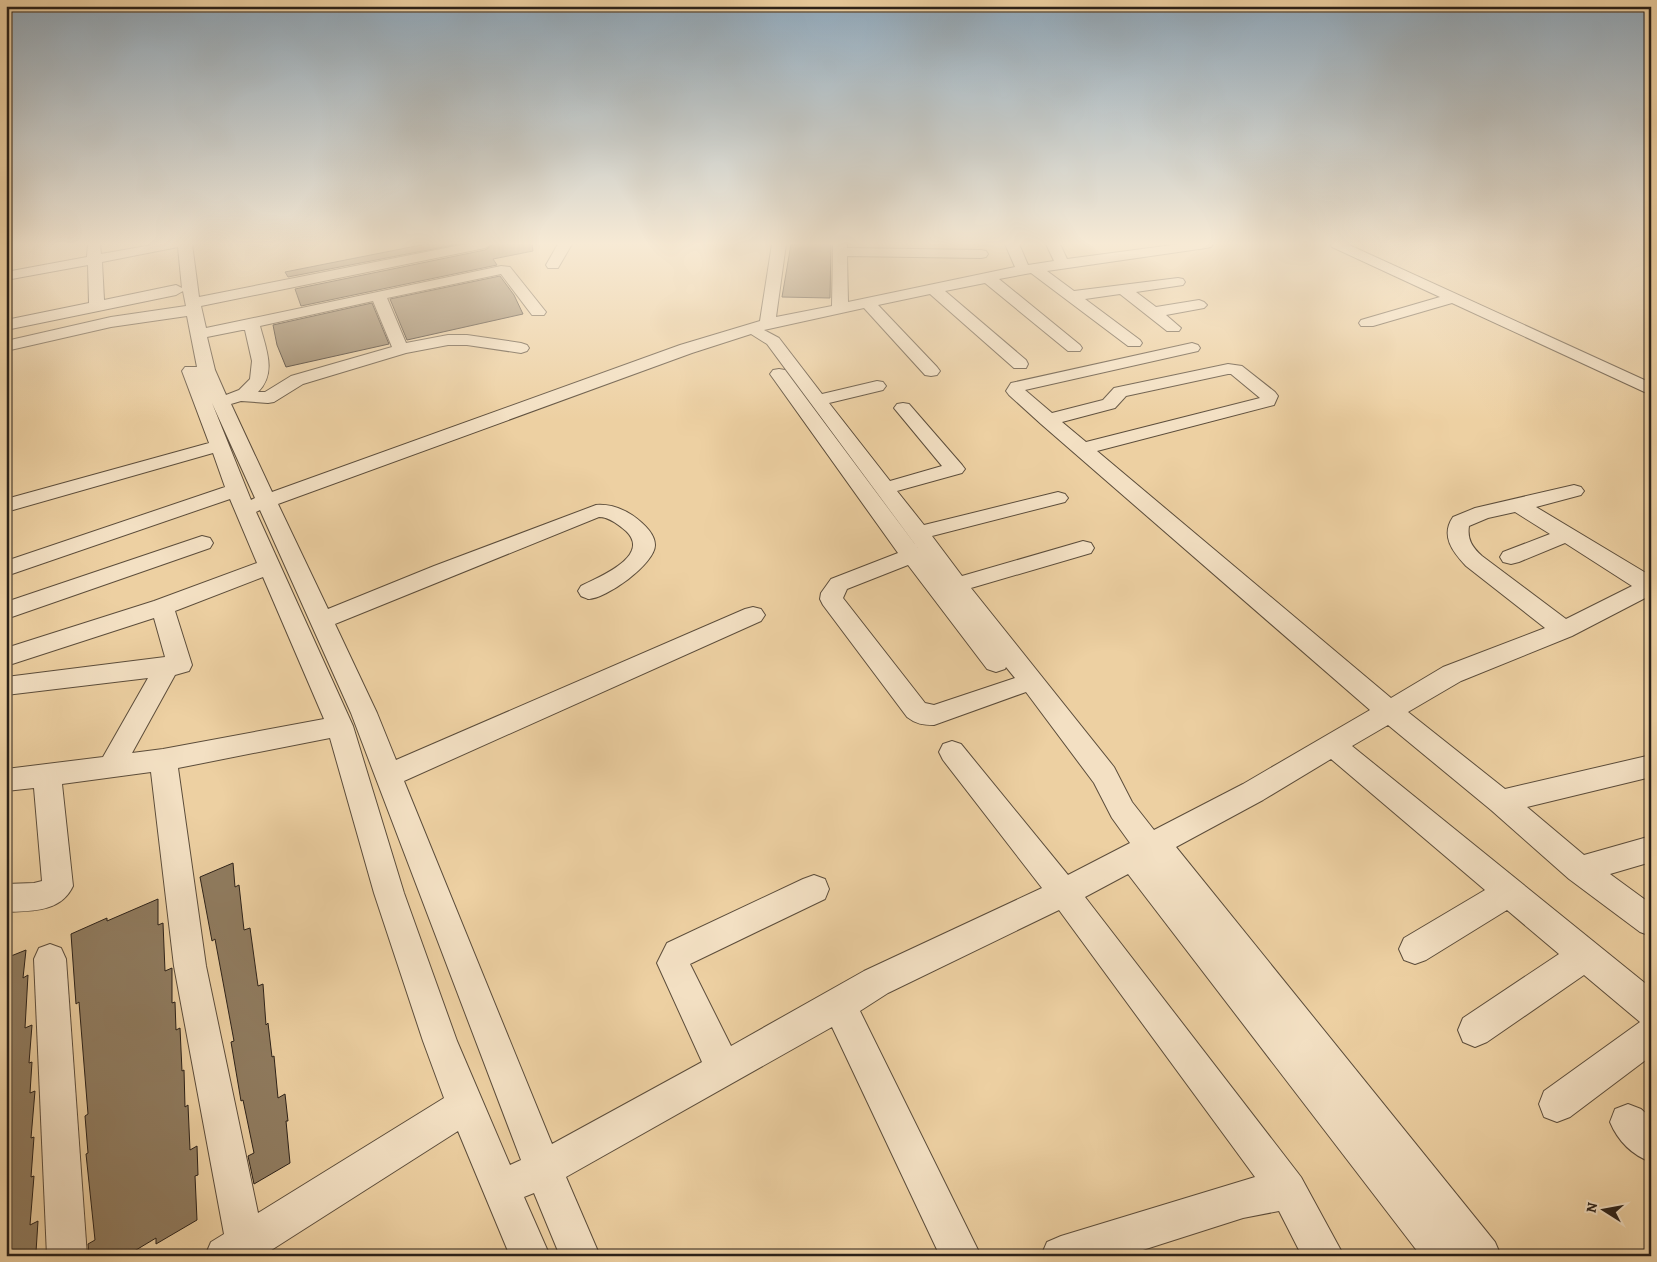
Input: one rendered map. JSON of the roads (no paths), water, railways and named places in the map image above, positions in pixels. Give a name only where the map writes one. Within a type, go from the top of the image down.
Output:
[{"type":"street","points":[[187,303],[191,373],[218,446],[321,621],[364,714],[543,1169],[580,1256]]},
{"type":"street","points":[[6,346],[111,322],[220,303]]},
{"type":"street","points":[[248,325],[347,303]]},
{"type":"street","points":[[381,303],[399,346]]},
{"type":"street","points":[[531,303],[538,312]]},
{"type":"street","points":[[770,303],[761,329],[758,346],[827,426],[885,488],[916,545],[937,560],[1104,775],[1122,810],[1146,849],[1270,1029],[1446,1256]]},
{"type":"street","points":[[840,303],[840,309]]},
{"type":"street","points":[[6,569],[249,500],[686,349],[867,303],[930,371]]},
{"type":"street","points":[[949,303],[1020,364]]},
{"type":"street","points":[[1019,303],[1074,348]]},
{"type":"street","points":[[1081,303],[1134,343]]},
{"type":"street","points":[[1142,303],[1173,328]]},
{"type":"street","points":[[1367,323],[1437,303]]},
{"type":"street","points":[[1464,303],[1651,390]]},
{"type":"street","points":[[1478,303],[1651,383]]},
{"type":"street","points":[[1154,312],[1199,305]]},
{"type":"street","points":[[6,325],[98,306],[188,310],[252,326],[262,372],[255,387],[231,399]]},
{"type":"street","points":[[188,310],[206,370],[231,399],[249,500],[269,567],[340,726],[390,893],[440,1041],[465,1106],[530,1256]]},
{"type":"street","points":[[761,329],[774,341],[818,400],[827,426],[916,545],[1016,687],[1092,784],[1122,810]]},
{"type":"street","points":[[231,399],[268,398],[297,380],[403,349],[448,340],[467,340],[521,348]]},
{"type":"street","points":[[1192,348],[1015,388],[1014,390],[1389,711],[1502,802],[1580,870],[1651,922]]},
{"type":"street","points":[[1048,420],[1109,404],[1120,392],[1228,369],[1236,370],[1269,396],[1268,401],[1081,448]]},
{"type":"street","points":[[818,400],[877,386]]},
{"type":"street","points":[[885,488],[954,469],[903,408]]},
{"type":"street","points":[[6,506],[218,446]]},
{"type":"street","points":[[1564,630],[1463,551],[1456,531],[1460,522],[1482,513],[1574,491]]},
{"type":"street","points":[[1016,687],[934,715],[923,715],[916,710],[832,600],[832,592],[839,584],[897,560],[916,545],[1058,498]]},
{"type":"street","points":[[1518,505],[1647,590]]},
{"type":"street","points":[[321,621],[596,511],[613,512],[633,526],[644,539],[645,548],[632,568],[589,591]]},
{"type":"street","points":[[1511,557],[1566,535]]},
{"type":"street","points":[[6,611],[202,543]]},
{"type":"street","points":[[957,585],[1083,548]]},
{"type":"street","points":[[6,656],[162,607],[269,567]]},
{"type":"street","points":[[502,1188],[543,1169],[840,1005],[876,982],[1064,893],[1254,792],[1452,674],[1564,630],[1647,590]]},
{"type":"street","points":[[6,686],[180,665],[162,607]]},
{"type":"street","points":[[388,776],[753,615]]},
{"type":"street","points":[[111,767],[167,666]]},
{"type":"street","points":[[6,780],[163,760],[340,726]]},
{"type":"street","points":[[1332,745],[1651,1010]]},
{"type":"street","points":[[952,752],[1064,893],[1288,1190],[1324,1256]]},
{"type":"street","points":[[163,760],[190,966],[235,1250],[465,1106]]},
{"type":"street","points":[[1502,802],[1651,766]]},
{"type":"street","points":[[6,898],[44,896],[52,893],[58,886],[47,775]]},
{"type":"street","points":[[1146,849],[1481,1256]]},
{"type":"street","points":[[1580,870],[1651,849]]},
{"type":"street","points":[[723,1068],[673,963],[675,958],[678,954],[814,889]]},
{"type":"street","points":[[1415,949],[1509,892]]},
{"type":"street","points":[[1475,1030],[1585,955]]},
{"type":"street","points":[[50,959],[67,1256]]},
{"type":"street","points":[[840,1005],[961,1256]]},
{"type":"street","points":[[1557,1104],[1651,1035]]},
{"type":"street","points":[[1061,1256],[1243,1199],[1288,1190]]}]
